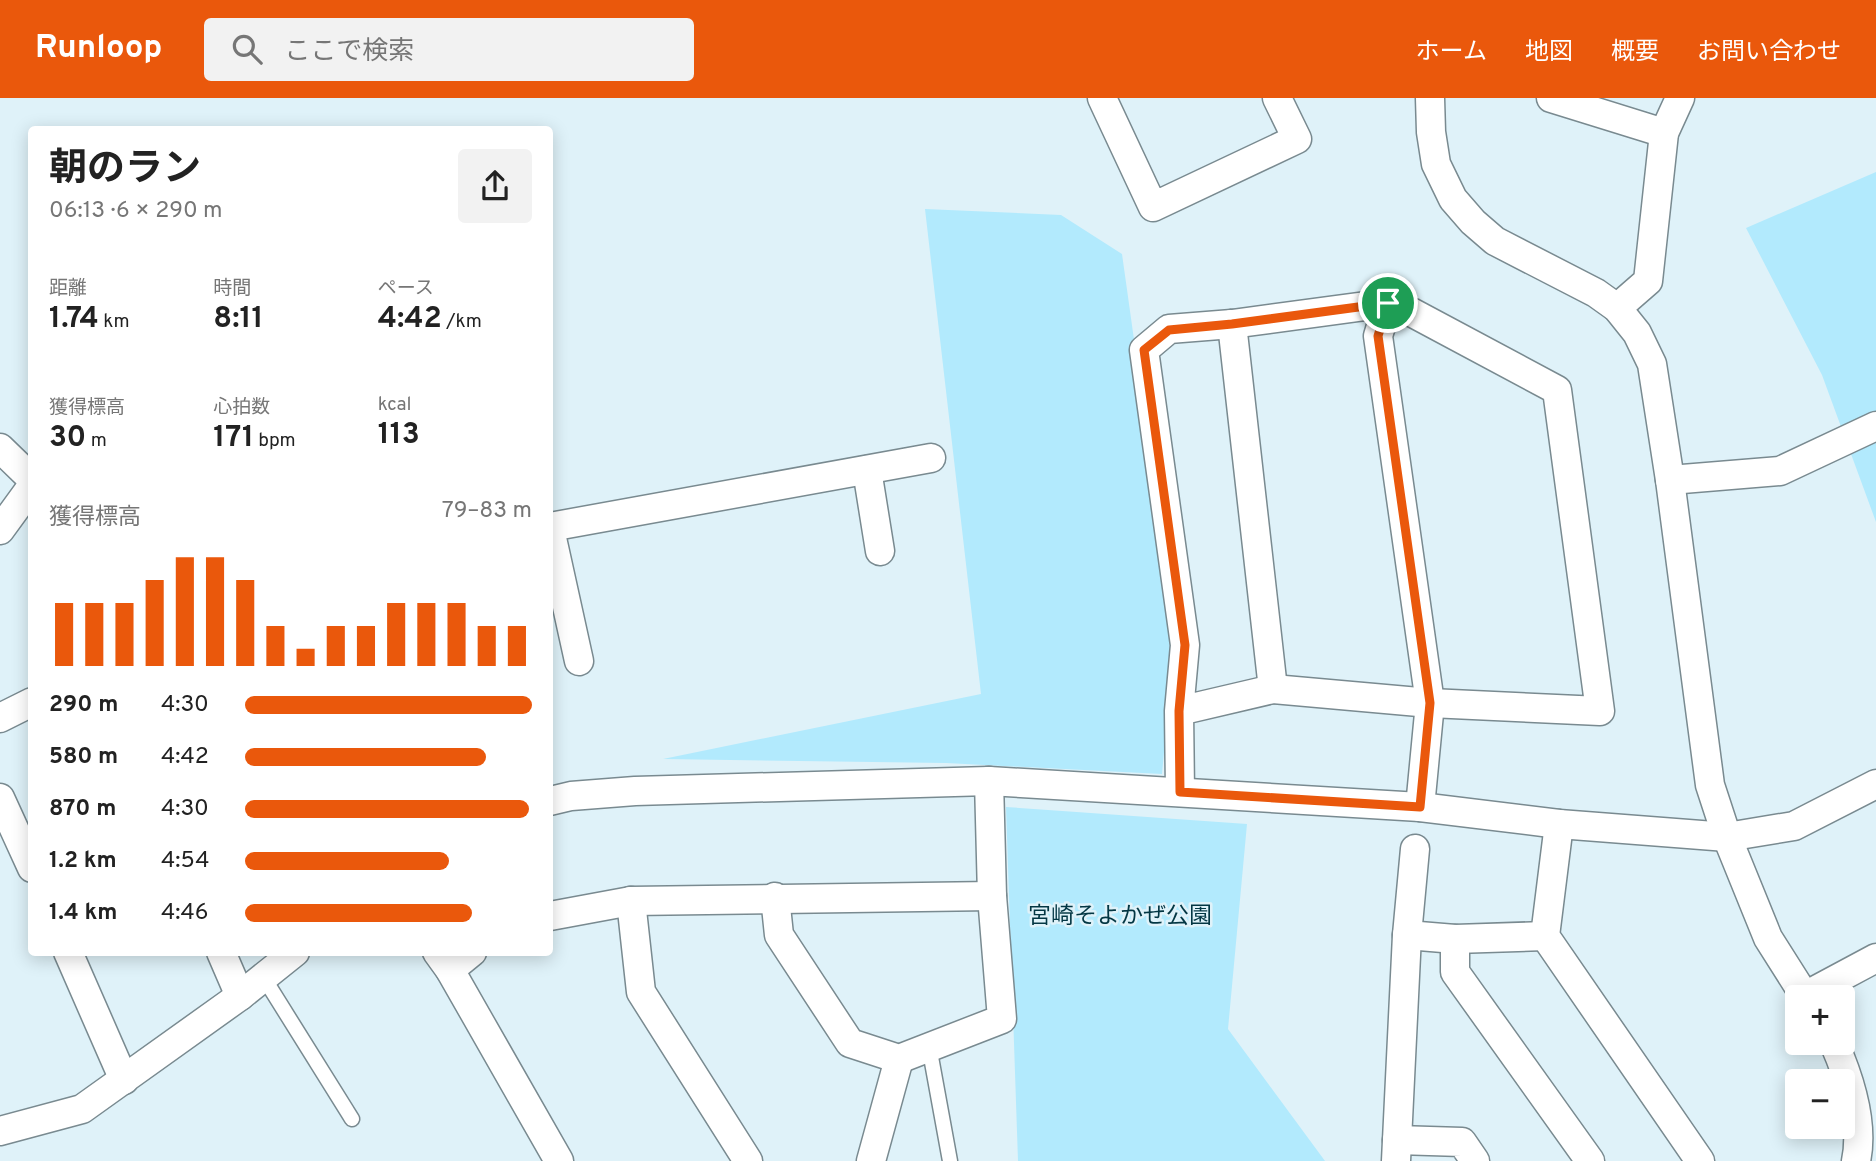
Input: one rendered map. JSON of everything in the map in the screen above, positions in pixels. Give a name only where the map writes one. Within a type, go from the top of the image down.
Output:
[{"type":"street","points":[[1102,98],[1153,207],[1297,139],[1277,98]]},
{"type":"street","points":[[1430,98],[1430,132],[1436,164],[1453,199],[1473,222],[1495,241],[1596,293],[1617,308],[1637,333],[1652,364],[1710,785],[1727,837],[1768,938],[1798,985]]},
{"type":"street","points":[[1551,98],[1664,133]]},
{"type":"street","points":[[1617,308],[1648,281],[1664,133],[1680,98]]},
{"type":"street","points":[[1388,303],[1378,336],[1430,703],[1420,807]]},
{"type":"street","points":[[1179,711],[1273,689],[1430,703],[1600,711],[1557,390],[1413,313],[1388,303],[1169,330],[1144,350],[1185,645],[1179,711],[1180,792]]},
{"type":"street","points":[[1232,324],[1273,689]]},
{"type":"street","points":[[1670,480],[1780,471],[1876,426]]},
{"type":"street","points":[[0,448],[28,475]]},
{"type":"street","points":[[553,527],[932,458]]},
{"type":"street","points":[[867,470],[880,551]]},
{"type":"street","points":[[0,530],[28,492]]},
{"type":"street","points":[[553,542],[579,661]]},
{"type":"street","points":[[0,718],[28,704]]},
{"type":"street","points":[[553,800],[571,796],[635,791],[989,780],[1420,807],[1559,824],[1727,837],[1794,826],[1876,784]]},
{"type":"street","points":[[775,897],[779,935],[850,1043],[899,1059],[1002,1020],[992,896],[989,780]]},
{"type":"street","points":[[0,798],[21,855]]},
{"type":"street","points":[[1559,824],[1545,936],[1700,1161]]},
{"type":"street","points":[[1415,849],[1407,935],[1396,1150],[1462,1142],[1475,1161]]},
{"type":"street","points":[[553,915],[631,901],[992,896]]},
{"type":"street","points":[[631,901],[642,992],[748,1161]]},
{"type":"street","points":[[1407,935],[1455,939],[1545,936]]},
{"type":"street","points":[[1455,939],[1455,972],[1590,1161]]},
{"type":"street","points":[[70,956],[124,1080]]},
{"type":"street","points":[[223,956],[240,996]]},
{"type":"street","points":[[0,1130],[82,1109],[240,996],[290,956]]},
{"type":"street","points":[[1828,985],[1876,958]]},
{"type":"street","points":[[443,961],[559,1161]]},
{"type":"street","points":[[1839,1055],[1846,1070],[1863,1148]]},
{"type":"street","points":[[871,1161],[899,1059]]},
{"type":"lane","points":[[264,978],[352,1119]]},
{"type":"lane","points":[[929,1046],[950,1161]]},
{"type":"green space","points":[[1876,172],[1876,522],[1822,375],[1746,228]]},
{"type":"green space","points":[[925,209],[1061,215],[1122,254],[1175,632],[1162,774],[946,763],[663,759],[981,694]]},
{"type":"green space","name":"宮崎そよかぜ公園","points":[[1006,807],[1247,824],[1228,1029],[1325,1161],[1018,1161]]},
{"type":"route","points":[[1388,303],[1378,336],[1430,703],[1420,807],[1180,792],[1179,711],[1185,645],[1144,350],[1169,330],[1388,303]]}]
